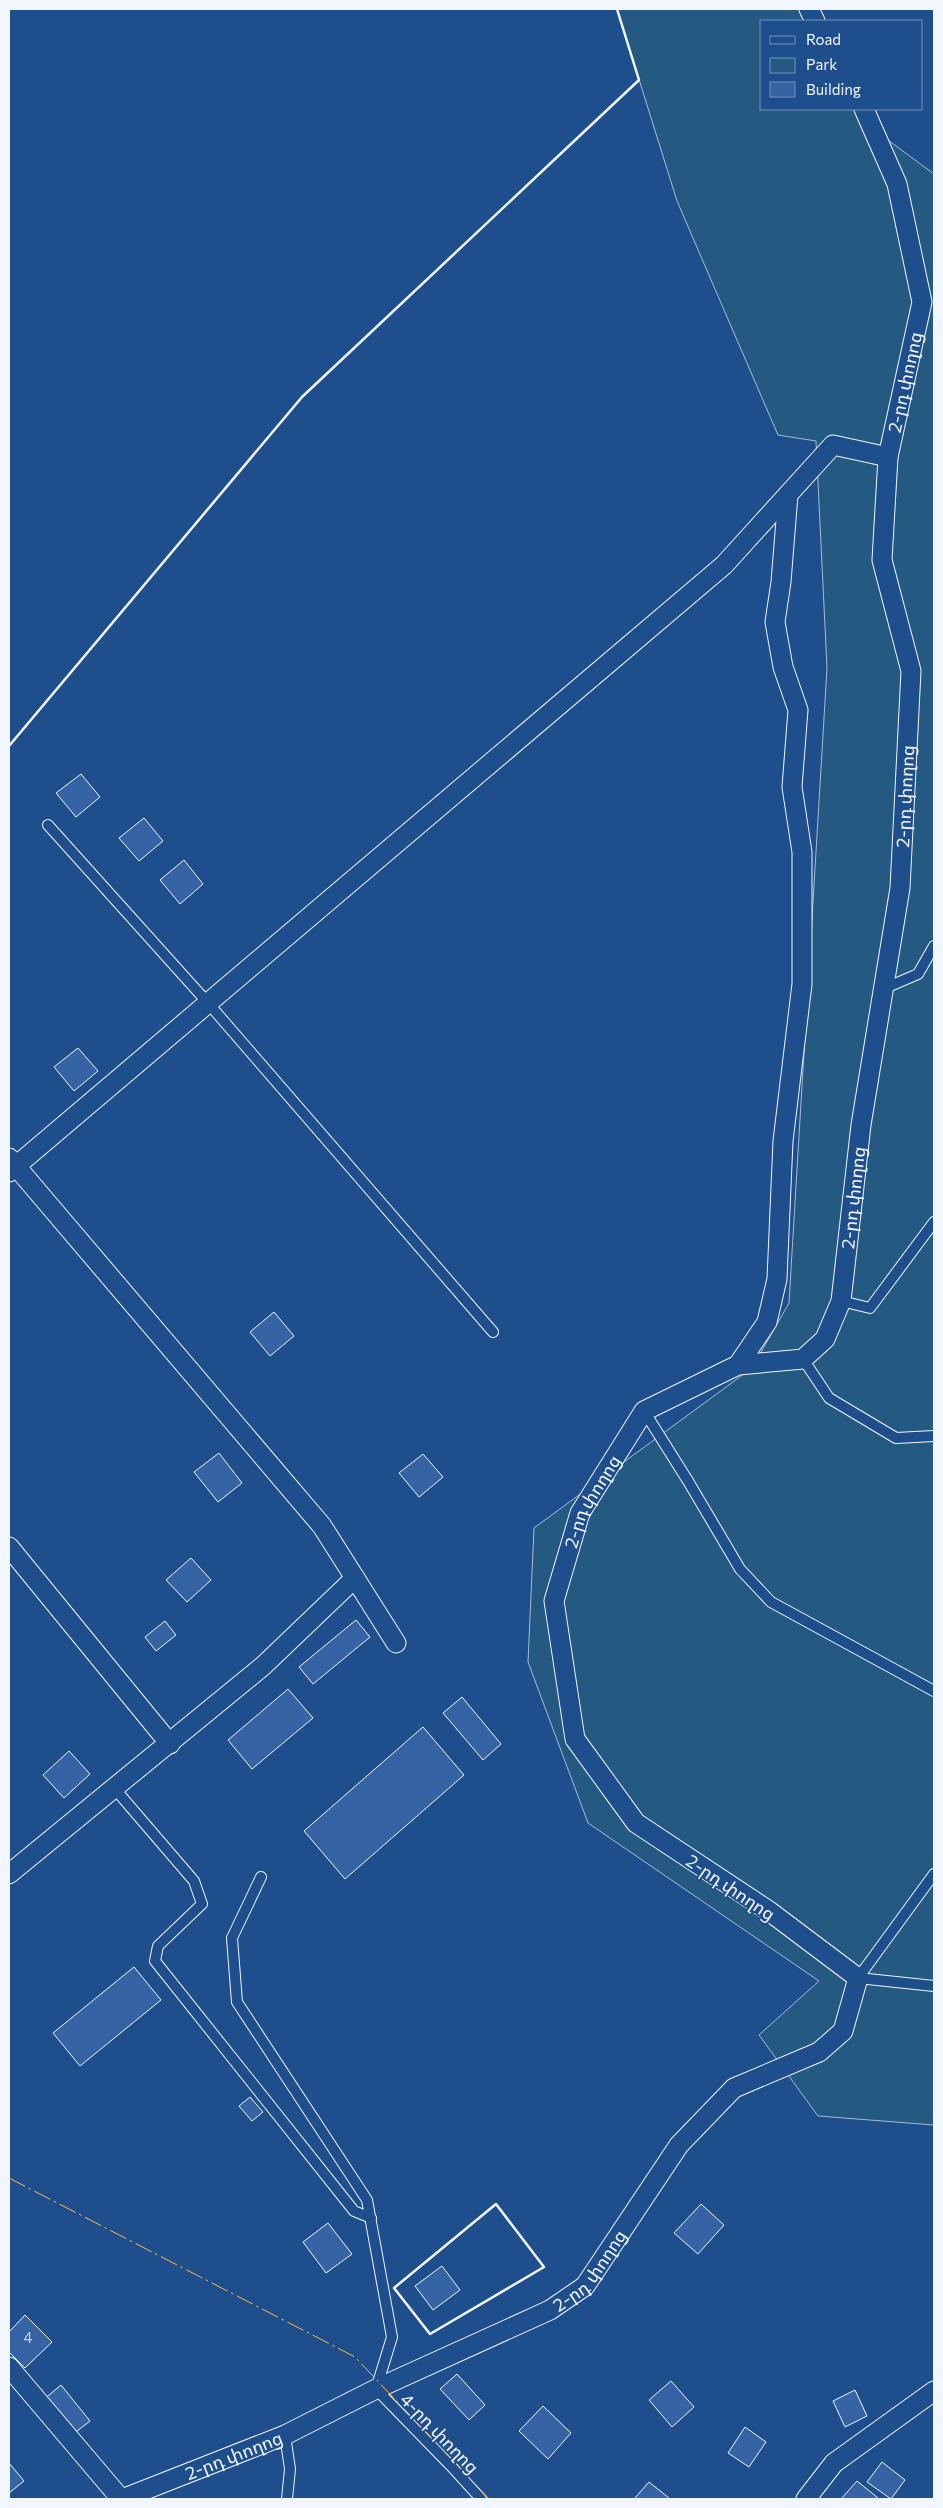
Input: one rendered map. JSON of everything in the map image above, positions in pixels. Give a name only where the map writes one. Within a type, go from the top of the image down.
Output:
[{"type":"street","name":"2-րդ փողոց","points":[[804,1359],[825,1339],[841,1301],[861,1125],[900,888],[911,671],[882,560],[888,457],[922,302],[896,184],[864,110]]},
{"type":"street","points":[[396,1644],[322,1526],[11,1165],[208,1003],[724,565],[833,444],[888,457]]},
{"type":"street","points":[[738,1365],[767,1322],[777,1279],[783,1141],[802,984],[802,852],[792,787],[798,710],[783,667],[775,622],[781,582],[788,495]]},
{"type":"street","points":[[644,1411],[738,1365],[804,1359]]},
{"type":"street","name":"2-րդ փողոց","points":[[121,2499],[284,2435],[376,2389],[550,2310],[584,2286],[679,2145],[734,2088],[819,2052],[843,2031],[858,1978],[769,1911],[636,1823],[575,1739],[554,1601],[580,1513],[644,1411]]},
{"type":"street","points":[[9,1547],[170,1744]]},
{"type":"street","points":[[9,1874],[263,1666],[355,1578]]},
{"type":"street","points":[[9,2367],[121,2499]]},
{"type":"street","points":[[806,2499],[834,2463],[934,2391]]},
{"type":"lane","points":[[48,825],[208,1003],[493,1332]]},
{"type":"lane","points":[[883,990],[918,974],[934,946]]},
{"type":"lane","points":[[841,1301],[870,1308],[934,1222]]},
{"type":"lane","points":[[804,1359],[829,1398],[896,1438],[934,1436]]},
{"type":"lane","points":[[644,1411],[740,1569],[772,1602],[934,1691]]},
{"type":"lane","points":[[115,1789],[194,1880],[202,1904],[158,1946],[154,1961],[354,2211],[371,2218]]},
{"type":"lane","points":[[858,1978],[934,1874]]},
{"type":"lane","points":[[262,1877],[232,1938],[237,2002],[367,2200],[392,2337],[376,2389]]},
{"type":"lane","points":[[858,1978],[934,1986]]},
{"type":"lane","name":"4-րդ փողոց","points":[[376,2389],[452,2466],[480,2499]]},
{"type":"lane","points":[[284,2435],[290,2469],[287,2499]]},
{"type":"green space","points":[[617,9],[801,9],[808,20],[760,20],[760,110],[862,110],[873,129],[934,174],[934,2125],[818,2116],[759,2035],[819,1981],[588,1823],[528,1662],[534,1528],[752,1368],[789,1303],[827,668],[816,441],[778,435],[677,201]]},
{"type":"building","points":[[81,774],[100,797],[76,817],[56,793]]},
{"type":"building","points":[[144,818],[163,841],[139,861],[119,838]]},
{"type":"building","points":[[184,860],[203,884],[180,904],[160,880]]},
{"type":"building","points":[[78,1048],[98,1071],[74,1091],[54,1067]]},
{"type":"building","points":[[274,1312],[294,1336],[270,1356],[250,1332]]},
{"type":"building","points":[[219,1453],[242,1483],[218,1502],[194,1472]]},
{"type":"building","points":[[423,1454],[443,1477],[419,1497],[399,1473]]},
{"type":"building","points":[[191,1558],[211,1580],[187,1602],[166,1580]]},
{"type":"building","points":[[356,1620],[370,1637],[313,1684],[299,1667]]},
{"type":"building","points":[[165,1621],[176,1635],[156,1651],[145,1637]]},
{"type":"building","points":[[288,1689],[313,1718],[252,1769],[228,1740]]},
{"type":"building","points":[[462,1697],[501,1744],[483,1760],[443,1713]]},
{"type":"building","points":[[423,1727],[464,1775],[345,1879],[304,1831]]},
{"type":"building","points":[[69,1751],[90,1774],[64,1798],[43,1775]]},
{"type":"building","points":[[134,1967],[161,2000],[80,2066],[53,2033]]},
{"type":"building","points":[[250,2097],[263,2112],[252,2121],[239,2106]]},
{"type":"building","points":[[701,2204],[724,2225],[698,2254],[674,2233]]},
{"type":"building","points":[[328,2223],[352,2254],[326,2273],[303,2242]]},
{"type":"building","points":[[442,2266],[460,2290],[433,2310],[415,2286]]},
{"type":"building","points":[[25,2315],[52,2342],[25,2368],[9,2352],[9,2332]]},
{"type":"building","points":[[457,2374],[485,2405],[469,2420],[440,2389]]},
{"type":"building","points":[[671,2381],[694,2407],[672,2427],[649,2400]]},
{"type":"building","points":[[61,2385],[90,2421],[72,2435],[43,2400]]},
{"type":"building","points":[[855,2390],[867,2416],[845,2427],[833,2401]]},
{"type":"building","points":[[543,2406],[571,2433],[548,2459],[519,2431]]},
{"type":"building","points":[[745,2427],[766,2442],[749,2467],[728,2453]]},
{"type":"building","points":[[882,2462],[905,2480],[891,2499],[867,2482]]},
{"type":"building","points":[[9,2463],[24,2481],[9,2493]]},
{"type":"building","points":[[857,2481],[878,2498],[841,2499]]},
{"type":"building","points":[[649,2482],[669,2498],[634,2499]]},
{"type":"wall","points":[[9,746],[302,397],[639,80],[617,9]]},
{"type":"wall","points":[[496,2204],[544,2267],[430,2334],[394,2288],[496,2204]]},
{"type":"power","points":[[9,2178],[355,2357],[489,2499]]}]
